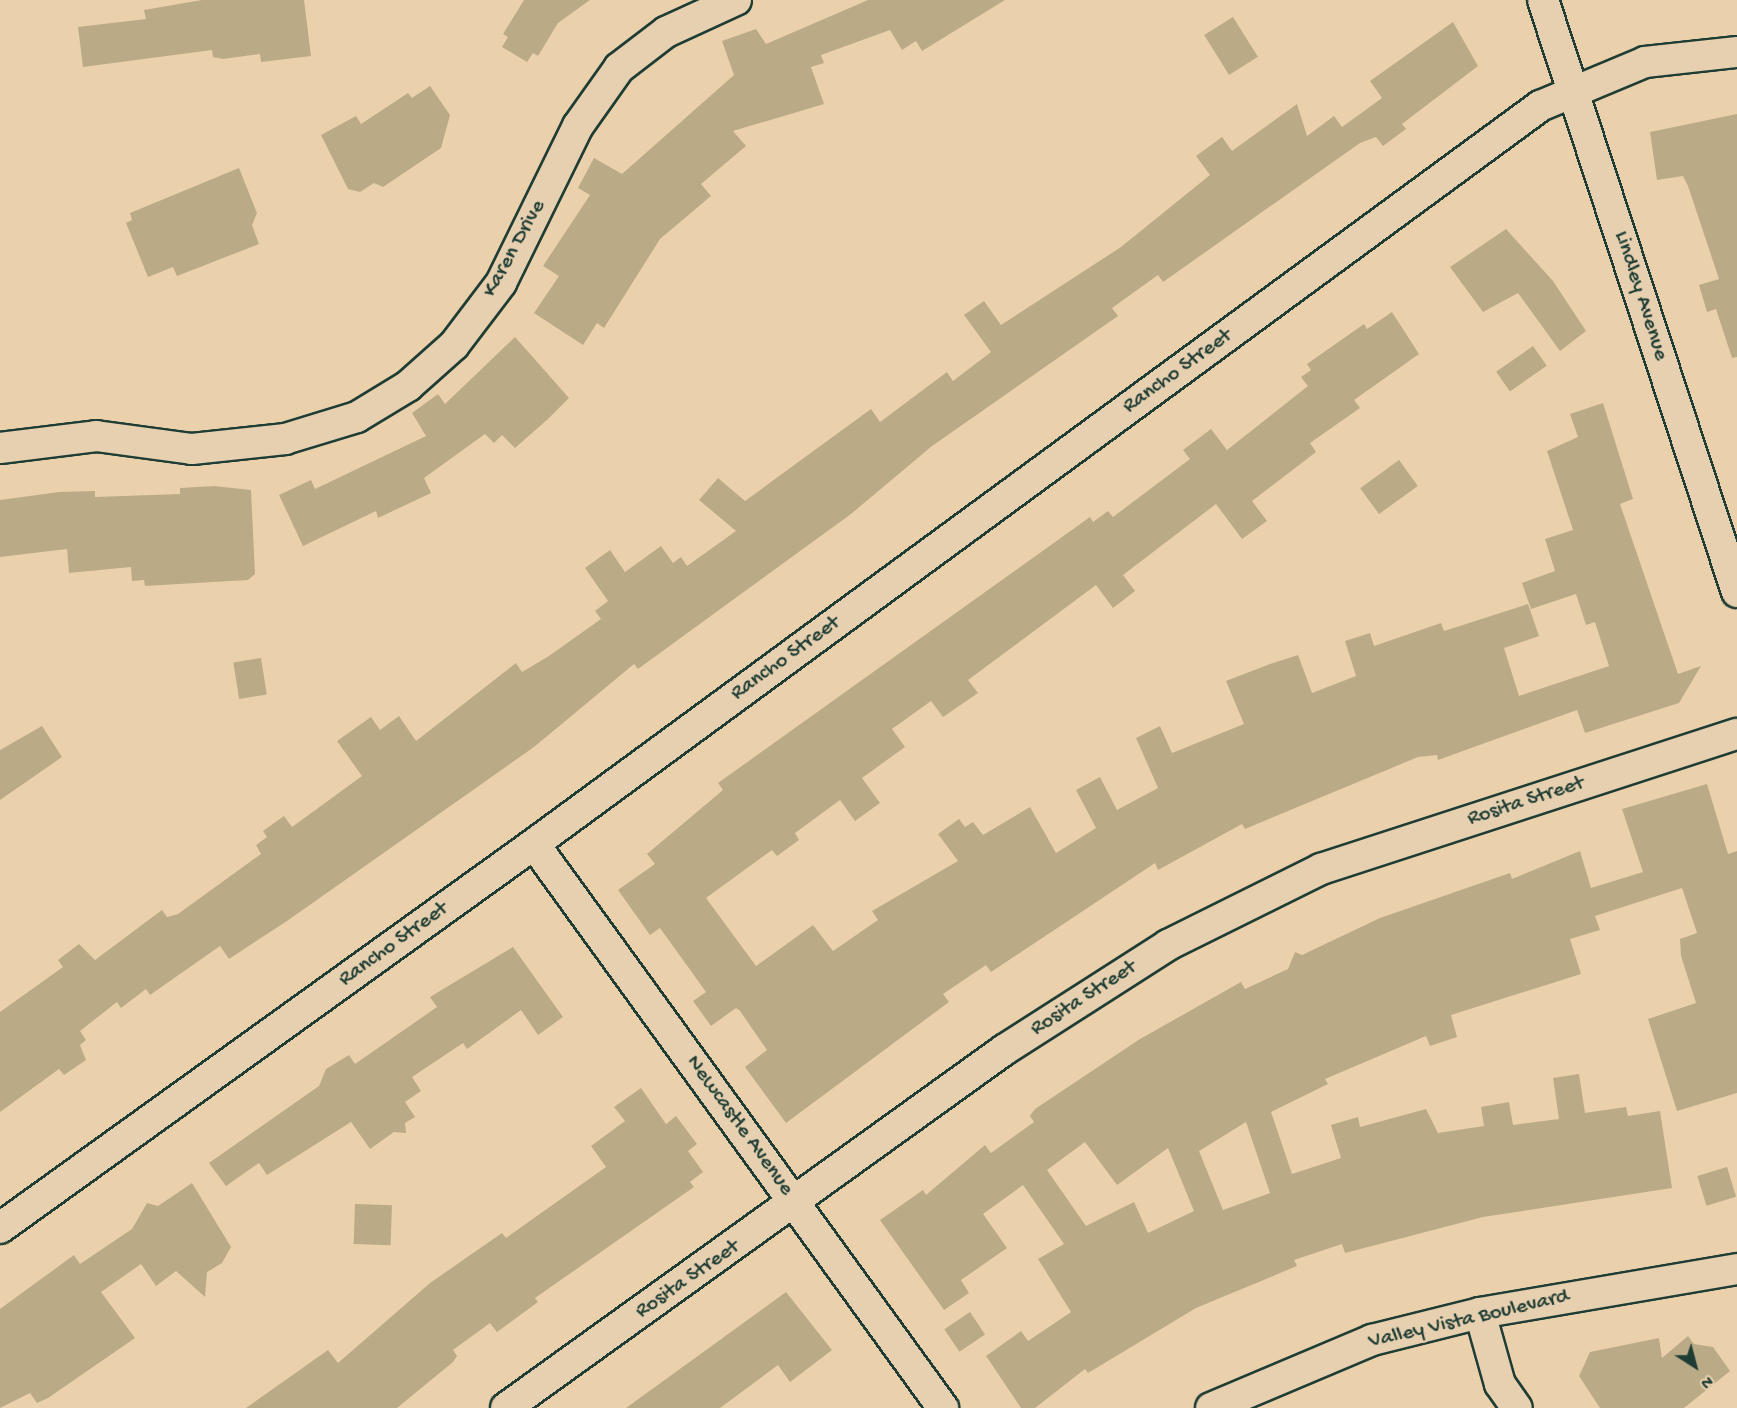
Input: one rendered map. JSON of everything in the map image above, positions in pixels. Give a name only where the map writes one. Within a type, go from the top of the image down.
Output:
[{"type":"street","name":"Karen Drive","points":[[0,448],[96,436],[192,449],[285,439],[357,417],[408,386],[454,345],[501,283],[578,126],[619,68],[666,32],[736,0]]},
{"type":"street","name":"Lindley Avenue","points":[[1543,0],[1737,592]]},
{"type":"street","points":[[1572,91],[1645,62],[1737,52]]},
{"type":"street","name":"Rancho Street","points":[[0,1228],[534,844],[1540,106],[1572,91]]},
{"type":"street","name":"Rosita Street","points":[[506,1408],[795,1203],[1004,1050],[1198,930],[1321,869],[1737,734]]},
{"type":"street","name":"Newcastle Avenue","points":[[534,844],[943,1408]]},
{"type":"street","name":"Valley Vista Boulevard","points":[[1211,1408],[1372,1340],[1480,1313],[1737,1269]]},
{"type":"street","points":[[1480,1313],[1500,1384],[1517,1408]]},
{"type":"building","points":[[202,0],[304,0],[311,56],[261,62],[260,54],[223,59],[213,57],[212,50],[83,67],[78,27],[146,19],[144,10]]},
{"type":"building","points":[[524,0],[590,0],[558,23],[538,56],[533,53],[527,62],[502,47],[508,37],[503,34]]},
{"type":"building","points":[[868,0],[1005,0],[922,51],[916,41],[902,50],[890,30],[821,55],[824,63],[811,67],[824,104],[733,131],[746,146],[701,184],[711,196],[660,239],[604,328],[597,323],[583,345],[534,313],[559,276],[543,266],[590,195],[578,188],[594,158],[622,174],[734,75],[722,41],[756,29],[766,44]]},
{"type":"building","points":[[1233,17],[1258,57],[1229,75],[1204,35]]},
{"type":"building","points":[[1453,22],[1478,66],[1402,124],[1406,129],[1383,146],[1376,137],[1360,143],[1163,282],[1158,275],[1112,308],[1118,316],[932,446],[851,514],[638,669],[634,664],[534,747],[287,921],[229,959],[220,946],[150,995],[146,989],[121,1008],[117,1002],[80,1031],[86,1040],[80,1045],[86,1060],[64,1075],[59,1069],[0,1112],[0,1012],[63,967],[58,960],[79,944],[95,960],[162,910],[167,917],[178,914],[261,854],[256,845],[267,837],[263,831],[284,816],[292,827],[362,776],[337,741],[371,717],[380,730],[399,716],[416,741],[516,663],[522,672],[549,656],[601,619],[595,611],[608,601],[585,568],[610,550],[625,572],[661,546],[673,563],[681,557],[687,566],[736,531],[699,500],[718,478],[745,501],[871,409],[880,422],[947,372],[953,381],[991,352],[964,315],[984,301],[1001,325],[1121,247],[1210,175],[1196,156],[1222,137],[1232,151],[1297,104],[1307,136],[1334,116],[1342,127],[1382,98],[1370,81]]},
{"type":"building","points":[[430,86],[450,115],[441,148],[383,187],[374,183],[360,192],[348,189],[321,135],[356,116],[361,124],[408,93],[412,98]]},
{"type":"building","points":[[1737,114],[1737,357],[1732,358],[1716,309],[1707,312],[1699,285],[1719,279],[1688,186],[1683,176],[1657,180],[1650,132]]},
{"type":"building","points":[[239,168],[257,213],[252,225],[259,244],[177,276],[173,267],[148,277],[126,223],[132,220],[130,213]]},
{"type":"building","points":[[1506,229],[1553,281],[1586,331],[1560,351],[1518,293],[1483,312],[1450,267]]},
{"type":"building","points":[[1392,312],[1419,354],[1354,400],[1360,408],[1310,443],[1316,452],[1252,501],[1267,521],[1242,539],[1216,504],[1123,575],[1135,591],[1113,608],[1096,585],[968,680],[978,693],[943,717],[931,701],[892,729],[905,747],[862,778],[880,803],[855,821],[840,800],[795,833],[799,840],[777,856],[772,850],[706,898],[756,966],[813,925],[833,951],[878,920],[872,911],[958,861],[938,834],[959,819],[965,827],[973,822],[983,835],[1030,807],[1056,853],[1096,828],[1076,790],[1100,777],[1117,810],[1158,788],[1136,738],[1160,726],[1172,753],[1244,724],[1226,681],[1298,655],[1312,693],[1356,676],[1345,641],[1370,633],[1374,646],[1441,623],[1444,631],[1528,604],[1539,636],[1504,648],[1519,696],[1609,666],[1595,622],[1586,625],[1576,594],[1531,609],[1522,583],[1555,571],[1545,539],[1573,530],[1547,451],[1578,437],[1570,414],[1603,403],[1633,499],[1620,504],[1678,674],[1701,666],[1679,703],[1585,733],[1577,710],[1438,760],[1437,755],[1418,757],[1245,829],[1242,824],[1158,870],[1155,863],[991,972],[986,965],[943,994],[949,1002],[786,1123],[745,1067],[767,1050],[740,1011],[736,1008],[711,1026],[693,1001],[706,992],[660,928],[650,935],[618,890],[655,864],[647,854],[723,790],[718,783],[1090,517],[1093,522],[1108,511],[1113,517],[1190,459],[1183,450],[1211,429],[1227,450],[1308,386],[1301,377],[1311,370],[1307,364],[1364,324],[1367,329]]},
{"type":"building","points":[[515,337],[569,398],[548,419],[515,448],[502,435],[494,443],[485,434],[424,478],[431,493],[378,518],[376,511],[303,546],[279,495],[311,480],[315,489],[426,436],[412,413],[438,394],[445,404]]},
{"type":"building","points":[[1533,346],[1547,366],[1510,391],[1496,372]]},
{"type":"building","points":[[1399,460],[1418,486],[1379,514],[1360,488]]},
{"type":"building","points":[[214,486],[251,490],[255,574],[248,580],[145,586],[144,580],[132,581],[131,567],[69,573],[67,549],[0,557],[0,500],[59,492],[95,491],[95,497],[180,494],[180,488]]},
{"type":"building","points":[[261,658],[267,695],[239,699],[233,662]]},
{"type":"building","points":[[42,726],[62,757],[0,800],[0,750]]},
{"type":"building","points":[[1707,784],[1728,854],[1737,851],[1737,1093],[1677,1111],[1648,1019],[1696,1003],[1681,956],[1680,939],[1697,933],[1682,888],[1595,916],[1600,930],[1570,939],[1581,974],[1451,1015],[1457,1037],[1430,1046],[1426,1036],[1325,1079],[1328,1084],[1271,1112],[1292,1174],[1341,1158],[1331,1125],[1358,1117],[1360,1127],[1426,1109],[1438,1133],[1484,1126],[1481,1107],[1509,1102],[1513,1125],[1559,1119],[1553,1078],[1579,1074],[1585,1113],[1626,1107],[1628,1116],[1660,1111],[1672,1188],[1483,1217],[1345,1253],[1342,1244],[1294,1260],[1297,1266],[1196,1308],[1088,1373],[1085,1369],[1035,1408],[1021,1408],[986,1356],[1021,1331],[1028,1341],[1071,1312],[1038,1259],[1064,1244],[1023,1185],[983,1214],[1007,1248],[961,1280],[969,1293],[944,1310],[880,1220],[923,1190],[926,1195],[985,1145],[991,1153],[1034,1122],[1030,1116],[1035,1109],[1140,1039],[1241,982],[1245,989],[1288,969],[1295,952],[1302,955],[1380,918],[1510,873],[1512,879],[1580,851],[1591,888],[1643,872],[1622,809]],"holes":[[[1246,1122],[1270,1193],[1223,1210],[1199,1151]],[[1085,1142],[1117,1185],[1168,1148],[1194,1211],[1148,1233],[1134,1202],[1086,1226],[1047,1170]]]},
{"type":"building","points":[[513,947],[563,1017],[538,1035],[521,1010],[467,1049],[463,1043],[412,1077],[421,1091],[405,1102],[415,1117],[405,1123],[406,1133],[394,1132],[370,1149],[351,1122],[267,1175],[259,1163],[226,1186],[209,1163],[319,1086],[326,1069],[349,1055],[355,1064],[437,1007],[430,997]]},
{"type":"building","points":[[641,1088],[666,1124],[676,1116],[697,1144],[688,1151],[703,1172],[690,1182],[694,1187],[535,1298],[538,1302],[497,1332],[490,1323],[453,1350],[457,1356],[453,1362],[397,1408],[246,1408],[328,1350],[338,1363],[430,1283],[502,1233],[506,1238],[606,1167],[591,1146],[625,1121],[614,1107]]},
{"type":"building","points":[[1727,1167],[1736,1197],[1706,1206],[1697,1176]]},
{"type":"building","points":[[192,1183],[231,1247],[222,1263],[207,1272],[205,1297],[176,1271],[156,1286],[141,1264],[101,1292],[135,1338],[48,1398],[37,1403],[30,1393],[0,1408],[0,1309],[74,1255],[80,1264],[132,1229],[147,1203],[158,1206]]},
{"type":"building","points":[[355,1204],[392,1205],[391,1245],[354,1244]]},
{"type":"building","points":[[786,1292],[832,1350],[790,1382],[778,1365],[720,1408],[626,1408]]},
{"type":"building","points":[[970,1312],[985,1334],[959,1352],[944,1329]]},
{"type":"building","points":[[1688,1336],[1694,1344],[1713,1347],[1730,1371],[1684,1408],[1600,1408],[1579,1376],[1590,1352],[1659,1338],[1662,1358]]}]
